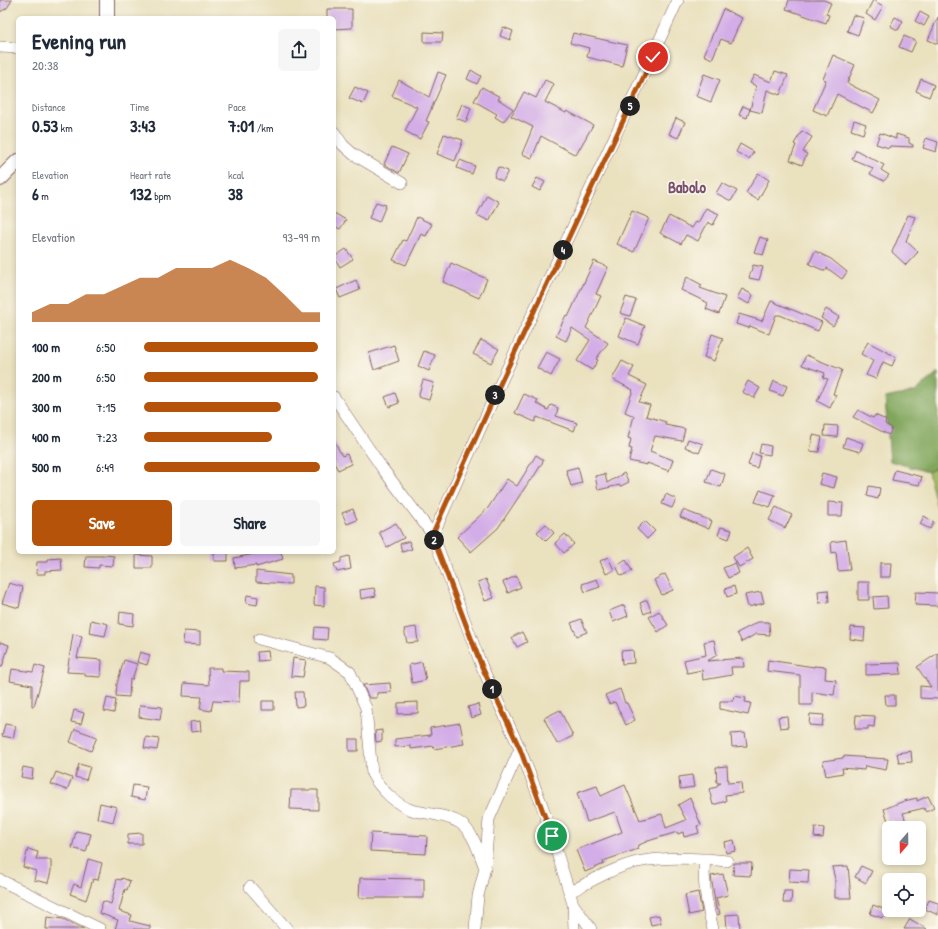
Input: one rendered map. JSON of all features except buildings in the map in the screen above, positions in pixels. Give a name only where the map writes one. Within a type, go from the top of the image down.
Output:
[{"type":"main road","points":[[107,16],[108,0]]},
{"type":"main road","points":[[0,179],[16,164]]},
{"type":"street","points":[[432,535],[501,382],[678,0]]},
{"type":"street","points":[[0,47],[16,48]]},
{"type":"street","points":[[336,135],[343,145],[353,154],[402,183]]},
{"type":"street","points":[[336,399],[382,468],[432,535],[482,667],[520,749],[542,805],[570,892],[573,904],[574,929]]},
{"type":"street","points":[[259,639],[330,658],[350,672],[366,708],[372,774],[376,782],[396,801],[414,811],[436,814],[460,823],[471,834],[485,868]]},
{"type":"street","points":[[475,929],[478,896],[485,868],[489,819],[520,749]]},
{"type":"street","points":[[570,892],[615,870],[637,862],[705,859],[727,861]]},
{"type":"street","points":[[705,859],[705,888],[713,929]]},
{"type":"street","points":[[0,880],[100,929]]},
{"type":"street","points":[[250,887],[282,928]]},
{"type":"street","points":[[573,904],[591,929]]},
{"type":"green space","points":[[938,372],[938,467],[928,472],[890,461],[885,398],[915,392]]},
{"type":"green space","points":[[938,467],[938,512],[928,472]]},
{"type":"district","name":"Babolo","points":[[687,187]]},
{"type":"route","points":[[552,836],[542,805],[520,749],[482,667],[432,535],[501,382],[653,57]]}]
